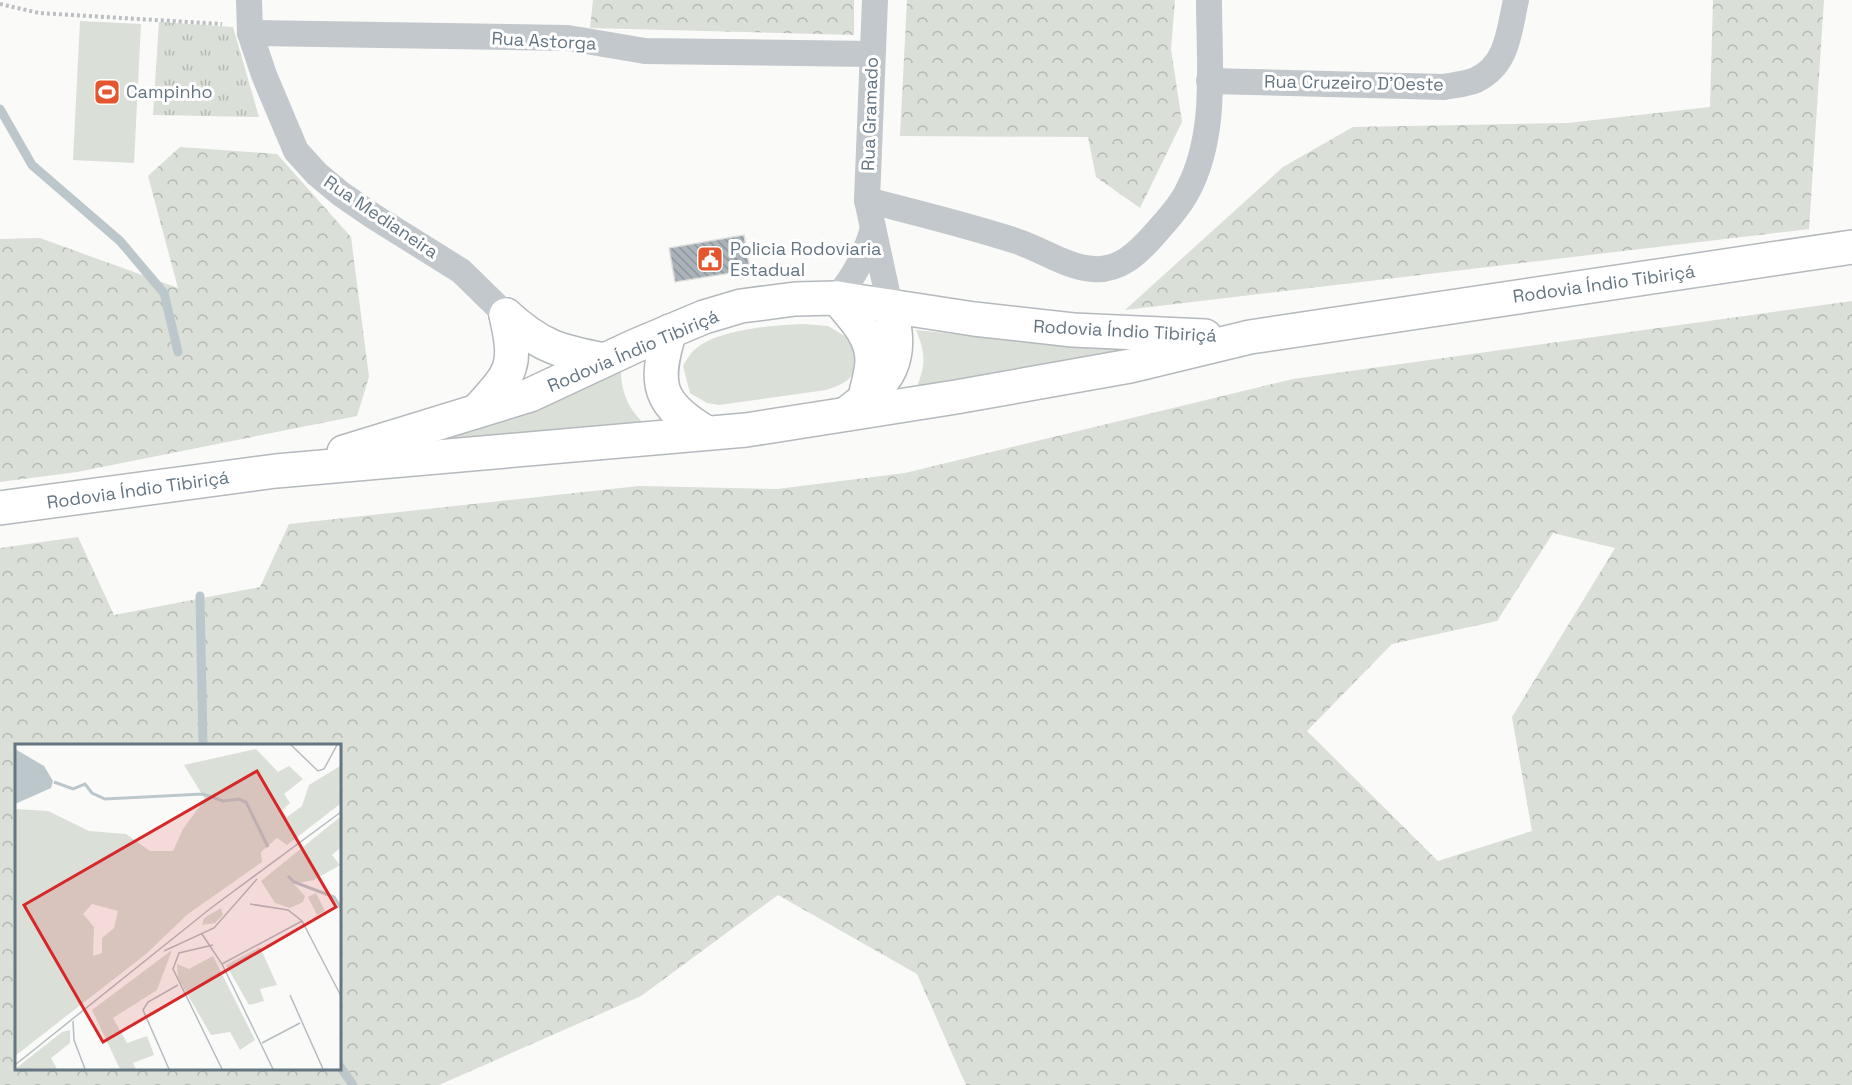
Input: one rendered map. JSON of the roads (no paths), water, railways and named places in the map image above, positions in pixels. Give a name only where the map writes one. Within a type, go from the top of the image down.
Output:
[{"type":"highway","name":"Rodovia Índio Tibiriçá","points":[[0,508],[276,471],[746,430],[855,407],[1130,366],[1250,336],[1852,246]]},
{"type":"highway","points":[[837,298],[862,328],[869,343],[872,359],[855,407]]},
{"type":"highway","name":"Rodovia Índio Tibiriçá","points":[[276,471],[530,395],[670,331],[704,317],[741,306],[795,299],[837,298],[974,319],[1073,330],[1188,336],[1250,336]]},
{"type":"highway","points":[[855,407],[886,376],[893,363],[896,329],[890,306]]},
{"type":"highway","points":[[506,315],[527,334],[545,345],[604,360]]},
{"type":"highway","points":[[477,411],[499,386],[513,359],[506,315]]},
{"type":"highway","points":[[670,331],[663,352],[661,370],[666,399],[676,412],[707,433]]},
{"type":"street","name":"Rua Medianeira","points":[[249,0],[250,30],[264,75],[296,150],[317,174],[341,194],[461,271],[506,315]]},
{"type":"street","name":"Rua Gramado","points":[[875,0],[867,200],[890,306]]},
{"type":"street","points":[[867,200],[1019,242],[1081,268],[1096,269],[1115,266],[1141,250],[1187,193],[1203,151],[1207,128],[1209,81],[1209,0]]},
{"type":"street","name":"Rua Cruzeiro D'Oeste","points":[[1209,81],[1444,87],[1474,81],[1492,70],[1503,55],[1516,0]]},
{"type":"street","name":"Rua Astorga","points":[[250,30],[568,38],[645,51],[872,54]]},
{"type":"street","name":"Rua Gramado","points":[[837,298],[856,273],[873,228]]},
{"type":"waterway","points":[[0,109],[32,165],[120,241],[164,293],[178,352]]},
{"type":"waterway","points":[[200,596],[203,744]]},
{"type":"waterway","points":[[340,1066],[353,1085]]},
{"type":"place","name":"Campinho","points":[[107,92]]},
{"type":"place","name":"Policia Rodoviaria Estadual","points":[[710,259]]}]
